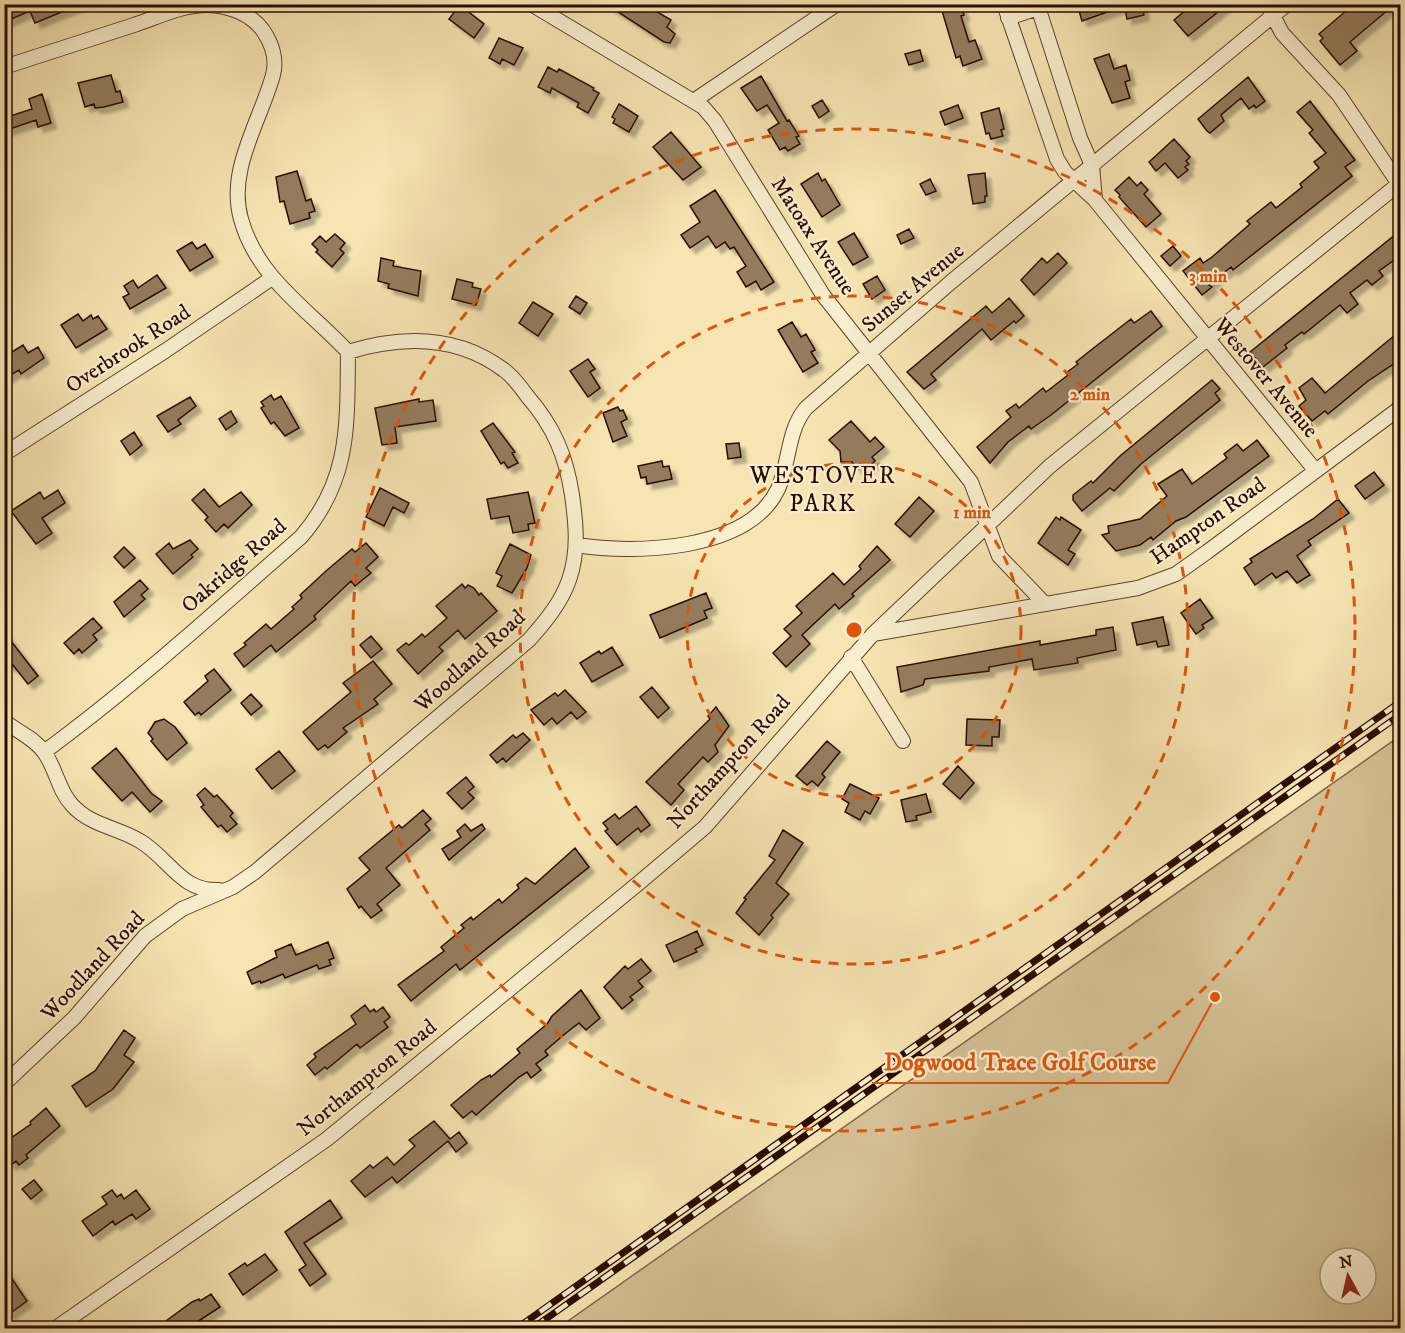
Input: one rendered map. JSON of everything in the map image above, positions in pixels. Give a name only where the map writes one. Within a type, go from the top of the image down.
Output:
[{"type":"street","name":"Matoax Avenue","points":[[531,4],[695,100],[715,121],[823,295],[971,482],[999,556],[1045,604]]},
{"type":"street","points":[[811,4],[820,16]]},
{"type":"street","points":[[695,100],[837,4]]},
{"type":"street","name":"Sunset Avenue","points":[[576,545],[603,549],[652,549],[688,543],[740,526],[756,515],[778,490],[799,417],[868,353],[1092,165],[1269,11],[1287,4]]},
{"type":"street","points":[[4,67],[188,7],[207,5],[224,7],[250,17],[268,38],[274,64],[262,111],[240,168],[238,208],[248,238],[272,278],[290,299],[348,352]]},
{"type":"street","points":[[1006,11],[1037,6],[1080,138],[1092,165],[1095,200]]},
{"type":"street","name":"Westover Avenue","points":[[1006,11],[1057,159],[1073,181],[1095,200],[1315,470]]},
{"type":"street","points":[[1269,11],[1289,42],[1339,95],[1400,183]]},
{"type":"street","name":"Northampton Road","points":[[56,1329],[327,1139],[569,942],[705,827],[850,657],[1050,466],[1400,183]]},
{"type":"street","name":"Overbrook Road","points":[[4,453],[165,351],[272,278]]},
{"type":"street","name":"Woodland Road","points":[[4,1083],[74,1018],[145,936],[182,909],[232,887],[255,872],[529,640],[560,600],[568,581],[576,545],[571,488],[563,449],[543,414],[506,371],[467,350],[421,340],[378,343],[348,352]]},
{"type":"street","name":"Oakridge Road","points":[[44,752],[82,724],[185,637],[301,537],[313,523],[328,500],[344,456],[347,430],[348,352]]},
{"type":"street","name":"Hampton Road","points":[[873,634],[1138,588],[1176,574],[1401,408]]},
{"type":"street","points":[[850,657],[903,741]]},
{"type":"street","points":[[4,721],[37,744],[44,752],[60,787],[81,814],[98,825],[139,840],[155,851],[179,877],[196,888],[221,890]]},
{"type":"shaded area","points":[[1400,736],[1400,1328],[558,1328]]},
{"type":"building","points":[[4,4],[79,5],[35,23],[30,11],[4,22]]},
{"type":"building","points":[[606,4],[644,4],[671,20],[667,27],[675,34],[670,43],[664,42]]},
{"type":"building","points":[[940,4],[960,4],[969,42],[975,40],[982,59],[963,66],[960,56],[956,58]]},
{"type":"building","points":[[1077,4],[1123,4],[1124,6],[1082,21]]},
{"type":"building","points":[[1124,4],[1142,4],[1144,15],[1127,19]]},
{"type":"building","points":[[1193,4],[1228,4],[1188,36],[1174,20]]},
{"type":"building","points":[[1342,4],[1395,4],[1350,42],[1357,51],[1340,65],[1320,41],[1323,38],[1319,34],[1347,10]]},
{"type":"building","points":[[458,7],[464,12],[466,10],[484,24],[474,38],[449,19]]},
{"type":"building","points":[[499,38],[523,48],[514,65],[502,59],[500,64],[489,58]]},
{"type":"building","points":[[920,50],[923,61],[909,65],[905,54]]},
{"type":"building","points":[[1109,54],[1114,69],[1126,65],[1130,80],[1125,82],[1130,98],[1112,103],[1094,59]]},
{"type":"building","points":[[548,67],[557,72],[559,69],[599,93],[588,113],[577,107],[579,103],[552,88],[550,93],[538,87]]},
{"type":"building","points":[[111,75],[116,92],[120,91],[123,102],[104,107],[95,108],[94,104],[85,107],[78,83]]},
{"type":"building","points":[[761,76],[787,121],[789,120],[799,136],[796,137],[800,144],[788,151],[785,147],[780,150],[768,130],[779,123],[767,105],[757,111],[741,88]]},
{"type":"building","points":[[1248,77],[1265,101],[1256,108],[1254,105],[1249,109],[1241,98],[1221,115],[1224,121],[1210,133],[1207,131],[1198,119]]},
{"type":"building","points":[[42,94],[51,123],[38,127],[36,120],[4,131],[4,118],[32,109],[29,99]]},
{"type":"building","points":[[822,100],[829,111],[819,118],[812,106]]},
{"type":"building","points":[[1310,101],[1355,160],[1345,167],[1352,176],[1233,270],[1231,267],[1209,285],[1212,287],[1202,295],[1183,271],[1200,258],[1203,263],[1212,257],[1250,224],[1247,221],[1271,202],[1276,208],[1302,187],[1300,184],[1319,168],[1314,162],[1326,153],[1309,133],[1313,130],[1297,112]]},
{"type":"building","points":[[619,104],[638,116],[629,132],[613,123],[615,119],[612,117]]},
{"type":"building","points":[[958,105],[963,118],[945,125],[940,112]]},
{"type":"building","points":[[999,108],[1004,129],[1001,130],[1003,136],[991,139],[989,133],[986,134],[981,113]]},
{"type":"building","points":[[671,132],[701,167],[683,180],[653,147]]},
{"type":"building","points":[[1174,139],[1190,157],[1186,161],[1189,164],[1185,167],[1188,170],[1178,178],[1165,163],[1156,171],[1149,162]]},
{"type":"building","points":[[297,171],[306,201],[311,199],[315,211],[309,213],[310,218],[290,224],[284,201],[280,202],[276,177]]},
{"type":"building","points":[[818,173],[822,181],[825,179],[840,205],[822,217],[801,184]]},
{"type":"building","points":[[985,173],[987,196],[985,196],[985,202],[973,204],[968,175]]},
{"type":"building","points":[[1129,177],[1137,186],[1141,182],[1148,190],[1144,194],[1161,214],[1146,227],[1115,190]]},
{"type":"building","points":[[930,179],[936,191],[926,195],[920,184]]},
{"type":"building","points":[[715,190],[774,282],[761,290],[756,281],[746,287],[737,272],[746,266],[734,247],[730,249],[725,242],[716,248],[708,236],[690,248],[681,235],[700,222],[690,206]]},
{"type":"building","points":[[909,229],[914,238],[901,244],[897,235]]},
{"type":"building","points":[[1401,230],[1401,253],[1379,271],[1383,276],[1372,285],[1367,280],[1350,293],[1358,304],[1347,313],[1340,305],[1304,334],[1302,332],[1285,345],[1287,348],[1263,367],[1250,352]]},
{"type":"building","points":[[854,233],[868,257],[853,265],[838,242]]},
{"type":"building","points":[[335,234],[345,243],[340,249],[344,253],[332,267],[316,252],[318,250],[312,244],[320,236],[326,242]]},
{"type":"building","points":[[192,242],[197,249],[205,244],[213,257],[190,271],[177,251]]},
{"type":"building","points":[[1173,246],[1181,256],[1170,266],[1161,256]]},
{"type":"building","points":[[1058,253],[1067,263],[1034,295],[1021,280],[1042,258],[1047,263]]},
{"type":"building","points":[[381,258],[394,261],[393,266],[421,271],[418,296],[388,288],[389,284],[378,281]]},
{"type":"building","points":[[157,275],[166,288],[130,309],[123,297],[129,294],[124,286],[133,280],[138,288]]},
{"type":"building","points":[[877,276],[885,290],[872,299],[863,284]]},
{"type":"building","points":[[457,279],[473,283],[472,287],[481,289],[476,305],[452,299]]},
{"type":"building","points":[[576,296],[587,303],[580,314],[569,307]]},
{"type":"building","points":[[1009,298],[1024,316],[1016,323],[1014,321],[991,340],[982,329],[931,374],[936,380],[924,389],[907,372],[986,306],[992,313]]},
{"type":"building","points":[[533,302],[553,314],[538,336],[519,323]]},
{"type":"building","points":[[1151,311],[1162,326],[1051,415],[1031,429],[1029,426],[1008,442],[990,463],[977,447],[1011,417],[1006,411],[1016,404],[1019,408],[1043,388],[1046,392],[1068,375],[1066,373],[1078,364],[1076,362],[1131,319],[1134,323]]},
{"type":"building","points":[[78,314],[83,321],[91,315],[93,319],[98,316],[107,329],[76,348],[61,325]]},
{"type":"building","points":[[792,322],[801,337],[806,334],[815,350],[811,352],[818,363],[803,372],[778,330]]},
{"type":"building","points":[[1401,330],[1401,359],[1368,381],[1328,414],[1325,411],[1312,421],[1299,406],[1306,400],[1299,388],[1312,378],[1325,393]]},
{"type":"building","points":[[23,345],[28,353],[38,347],[44,358],[21,374],[19,370],[4,379],[4,357]]},
{"type":"building","points":[[588,359],[595,369],[590,372],[600,388],[588,397],[570,371]]},
{"type":"building","points":[[1212,380],[1220,389],[1215,393],[1220,400],[1141,464],[1114,491],[1110,488],[1082,511],[1073,500],[1073,495],[1091,481],[1093,483],[1120,456]]},
{"type":"building","points":[[271,395],[274,400],[281,396],[299,428],[285,436],[274,422],[271,424],[261,408],[264,406],[261,402]]},
{"type":"building","points":[[190,397],[196,406],[178,420],[181,424],[168,432],[157,416]]},
{"type":"building","points":[[419,399],[419,402],[433,400],[436,421],[395,427],[397,443],[382,445],[375,408]]},
{"type":"building","points":[[618,407],[620,411],[623,410],[627,419],[621,422],[627,436],[613,442],[603,413]]},
{"type":"building","points":[[231,411],[237,422],[226,430],[219,419]]},
{"type":"building","points":[[851,421],[870,442],[875,437],[884,447],[872,457],[875,461],[866,469],[863,465],[858,469],[852,462],[841,462],[840,451],[829,440]]},
{"type":"building","points":[[493,423],[515,452],[512,453],[518,463],[508,468],[504,462],[501,464],[481,431]]},
{"type":"building","points":[[134,432],[142,445],[130,455],[121,441]]},
{"type":"building","points":[[1257,440],[1269,456],[1186,517],[1176,521],[1153,540],[1151,537],[1140,545],[1116,551],[1102,535],[1109,533],[1108,526],[1140,519],[1167,496],[1158,484],[1182,469],[1192,484],[1227,458],[1224,454],[1237,444],[1243,451]]},
{"type":"building","points":[[739,443],[741,457],[728,459],[726,444]]},
{"type":"building","points":[[662,461],[663,467],[669,466],[672,479],[647,484],[646,477],[641,478],[638,466]]},
{"type":"building","points":[[1374,472],[1384,485],[1365,499],[1355,486]]},
{"type":"building","points":[[380,488],[409,503],[404,513],[393,507],[384,526],[366,517]]},
{"type":"building","points":[[204,489],[219,507],[241,492],[252,505],[228,528],[224,524],[216,532],[205,520],[208,517],[192,500]]},
{"type":"building","points":[[58,490],[65,503],[42,518],[52,533],[36,544],[11,511],[40,492],[44,499]]},
{"type":"building","points":[[528,492],[535,523],[528,524],[529,530],[513,533],[509,516],[491,519],[487,499]]},
{"type":"building","points":[[919,497],[934,511],[910,537],[895,524]]},
{"type":"building","points":[[1338,499],[1349,513],[1308,541],[1311,545],[1297,556],[1310,575],[1297,583],[1287,571],[1276,578],[1272,573],[1255,585],[1244,568],[1252,562],[1250,559],[1313,519]]},
{"type":"building","points":[[1056,517],[1060,520],[1061,517],[1081,530],[1068,550],[1075,554],[1068,565],[1038,543]]},
{"type":"building","points":[[190,540],[198,549],[191,555],[193,557],[173,574],[156,554],[169,543],[173,549]]},
{"type":"building","points":[[366,543],[378,557],[366,568],[371,573],[355,586],[351,581],[314,616],[316,619],[276,652],[271,645],[244,667],[234,654],[246,645],[244,643],[266,624],[271,629],[294,609],[292,607],[302,598],[300,595],[326,571],[352,549],[355,552]]},
{"type":"building","points":[[510,544],[531,555],[527,568],[512,593],[497,586],[502,576],[496,573]]},
{"type":"building","points":[[877,546],[890,560],[852,594],[854,596],[839,609],[835,604],[802,635],[810,644],[786,667],[773,653],[791,636],[784,629],[802,613],[796,606],[833,573],[844,585],[861,569],[859,566]]},
{"type":"building","points":[[124,547],[135,558],[124,568],[114,557]]},
{"type":"building","points":[[140,580],[148,589],[141,595],[145,599],[124,617],[114,602]]},
{"type":"building","points":[[462,584],[465,588],[468,585],[474,588],[479,595],[481,593],[497,611],[465,639],[458,630],[439,647],[443,651],[418,674],[397,650],[406,643],[409,645],[422,634],[425,637],[447,618],[436,606]]},
{"type":"building","points":[[706,593],[712,608],[704,611],[707,618],[660,638],[650,615]]},
{"type":"building","points":[[1200,599],[1213,618],[1202,625],[1204,628],[1196,634],[1181,613]]},
{"type":"building","points":[[1163,617],[1169,645],[1158,647],[1156,641],[1137,645],[1132,623]]},
{"type":"building","points":[[93,618],[102,628],[93,635],[97,640],[82,653],[79,649],[74,654],[64,643]]},
{"type":"building","points":[[1113,627],[1116,650],[1077,658],[1078,663],[1034,670],[1032,659],[989,667],[989,671],[925,679],[923,685],[901,692],[897,667],[1040,641],[1040,645],[1096,635],[1096,630]]},
{"type":"building","points":[[4,632],[38,676],[28,684],[13,665],[10,667],[4,660]]},
{"type":"building","points":[[371,636],[382,649],[371,658],[360,645]]},
{"type":"building","points":[[612,647],[623,665],[592,682],[580,663],[599,651],[601,654]]},
{"type":"building","points":[[373,661],[392,684],[374,699],[378,704],[343,728],[347,732],[328,748],[325,745],[318,750],[303,732],[351,692],[343,683]]},
{"type":"building","points":[[214,669],[231,690],[201,715],[199,712],[195,715],[184,702],[208,681],[205,676]]},
{"type":"building","points":[[652,687],[669,708],[658,718],[640,697]]},
{"type":"building","points":[[565,690],[586,712],[577,719],[571,712],[557,724],[552,718],[544,725],[531,710],[555,693],[558,696]]},
{"type":"building","points":[[251,694],[262,706],[251,715],[241,703]]},
{"type":"building","points":[[716,707],[729,726],[715,745],[718,752],[708,762],[703,757],[678,784],[684,790],[671,805],[646,782],[710,719],[708,716]]},
{"type":"building","points":[[164,719],[175,727],[187,743],[167,760],[151,741],[153,739],[148,733],[155,722]]},
{"type":"building","points":[[967,719],[1000,720],[999,737],[992,737],[992,746],[966,745]]},
{"type":"building","points":[[523,733],[530,740],[506,762],[503,758],[497,763],[490,755],[513,735],[516,738]]},
{"type":"building","points":[[827,741],[840,752],[822,774],[825,777],[818,786],[812,781],[807,785],[796,776]]},
{"type":"building","points":[[116,748],[151,793],[162,801],[150,812],[132,792],[122,801],[92,768]]},
{"type":"building","points":[[279,751],[295,771],[272,789],[256,769]]},
{"type":"building","points":[[958,766],[974,783],[960,799],[943,784]]},
{"type":"building","points":[[466,777],[474,787],[468,792],[474,798],[462,809],[447,793]]},
{"type":"building","points":[[850,784],[879,798],[870,814],[865,811],[860,820],[845,812],[849,803],[842,799]]},
{"type":"building","points":[[205,788],[214,797],[217,795],[233,813],[230,816],[237,824],[227,832],[221,825],[218,827],[201,807],[204,805],[197,795]]},
{"type":"building","points":[[926,794],[931,812],[916,816],[917,820],[906,822],[901,800]]},
{"type":"building","points":[[636,806],[650,825],[641,832],[638,828],[617,845],[605,831],[608,829],[603,823],[615,814],[619,819]]},
{"type":"building","points":[[423,810],[431,819],[425,824],[430,830],[386,868],[400,885],[377,904],[382,910],[371,918],[361,906],[359,908],[347,889],[370,870],[359,858],[399,825],[402,828]]},
{"type":"building","points":[[465,824],[471,831],[482,824],[485,829],[449,860],[442,849],[461,837],[457,831]]},
{"type":"building","points":[[783,830],[803,843],[776,883],[789,894],[771,915],[773,918],[759,935],[736,913],[746,899],[744,898],[775,860],[769,856]]},
{"type":"building","points":[[575,848],[589,867],[460,970],[456,964],[411,1001],[398,985],[444,951],[441,947],[464,928],[461,925],[471,917],[473,920],[499,899],[502,903],[519,888],[517,885],[526,878],[535,884]]},
{"type":"building","points":[[697,931],[703,945],[695,949],[697,952],[674,962],[666,945]]},
{"type":"building","points":[[328,942],[334,958],[329,960],[331,965],[319,969],[317,965],[285,978],[283,974],[261,983],[260,981],[252,984],[247,972],[277,957],[275,951],[291,944],[296,955]]},
{"type":"building","points":[[641,959],[651,971],[638,981],[643,987],[630,997],[633,1000],[622,1009],[604,987],[625,966],[628,969]]},
{"type":"building","points":[[581,990],[600,1018],[586,1030],[579,1023],[545,1051],[548,1055],[536,1064],[541,1070],[531,1078],[527,1072],[476,1115],[472,1111],[463,1118],[451,1105],[481,1080],[490,1075],[491,1077],[520,1053],[517,1049],[547,1024],[552,1016]]},
{"type":"building","points":[[365,1005],[370,1012],[374,1009],[376,1012],[383,1007],[390,1017],[384,1022],[388,1027],[360,1048],[357,1044],[327,1069],[325,1067],[315,1075],[307,1065],[316,1057],[314,1054],[356,1024],[351,1016]]},
{"type":"building","points":[[124,1030],[135,1038],[124,1055],[134,1062],[113,1089],[86,1107],[72,1086],[95,1071]]},
{"type":"building","points":[[46,1108],[60,1126],[26,1155],[28,1158],[19,1165],[16,1161],[11,1165],[4,1157],[4,1143],[31,1124],[30,1122]]},
{"type":"building","points":[[434,1121],[450,1139],[459,1132],[467,1143],[456,1152],[448,1141],[397,1183],[392,1177],[365,1197],[351,1181],[370,1165],[373,1168],[387,1157],[394,1165],[415,1146],[409,1140]]},
{"type":"building","points":[[34,1180],[42,1190],[31,1199],[22,1189]]},
{"type":"building","points":[[112,1190],[117,1197],[121,1194],[124,1199],[136,1190],[150,1209],[136,1219],[132,1214],[115,1225],[113,1221],[93,1236],[82,1221],[107,1204],[102,1197]]},
{"type":"building","points":[[330,1200],[342,1218],[304,1243],[326,1274],[310,1286],[299,1270],[306,1265],[285,1232]]},
{"type":"building","points":[[265,1254],[277,1270],[243,1295],[229,1274],[245,1263],[247,1266]]},
{"type":"building","points":[[4,1267],[27,1301],[9,1314],[4,1308]]},
{"type":"building","points":[[211,1294],[220,1307],[197,1322],[202,1329],[155,1329],[192,1302],[199,1299],[200,1301]]},
{"type":"railway","points":[[517,1328],[1400,702]]},
{"type":"railway","points":[[533,1328],[1400,715]]},
{"type":"place","name":"Dogwood Trace Golf Course","points":[[1215,997]]},
{"type":"district","name":"WESTOVER PARK","points":[[823,490]]}]
